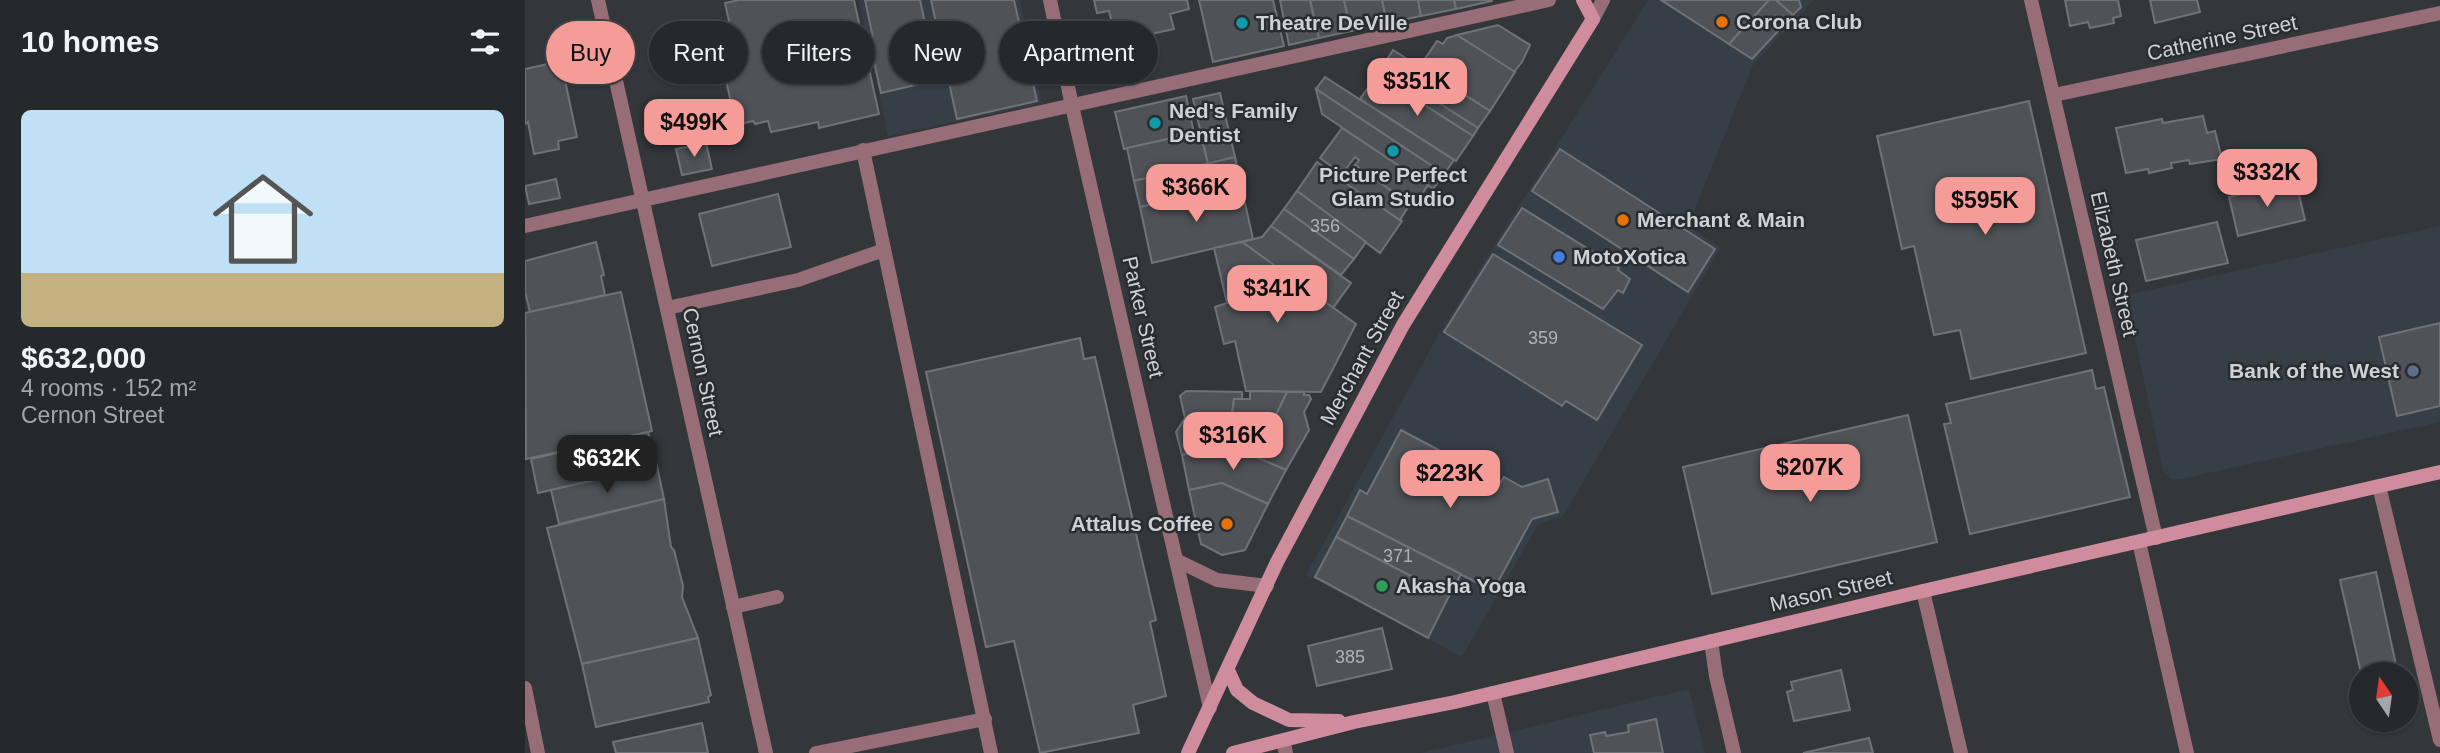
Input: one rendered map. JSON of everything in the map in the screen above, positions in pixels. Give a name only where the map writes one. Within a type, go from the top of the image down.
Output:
[{"type":"main road","points":[[1583,0],[1593,19]]},
{"type":"main road","name":"Merchant Street","points":[[1188,753],[1267,586],[1347,427],[1409,314],[1593,19]]},
{"type":"main road","name":"Mason Street","points":[[1233,753],[1285,747],[1354,722],[2440,472]]},
{"type":"main road","points":[[1228,670],[1237,690],[1253,703],[1289,720],[1354,722]]},
{"type":"street","name":"Cernon Street","points":[[598,0],[766,753]]},
{"type":"street","name":"Parker Street","points":[[1050,0],[1210,708]]},
{"type":"street","points":[[525,226],[1549,0]]},
{"type":"street","name":"Merchant Street","points":[[1593,19],[1603,0]]},
{"type":"street","name":"Elizabeth Street","points":[[2031,0],[2156,538]]},
{"type":"street","name":"Catherine Street","points":[[2054,96],[2440,13]]},
{"type":"street","points":[[863,150],[991,753]]},
{"type":"street","points":[[667,308],[798,280],[884,250]]},
{"type":"street","points":[[2379,486],[2440,740]]},
{"type":"street","points":[[2139,542],[2187,753]]},
{"type":"street","points":[[1178,561],[1217,580],[1267,586]]},
{"type":"street","points":[[1923,591],[1961,753]]},
{"type":"street","points":[[733,607],[777,597]]},
{"type":"street","points":[[1711,641],[1716,677],[1734,753]]},
{"type":"street","points":[[525,688],[538,753]]},
{"type":"street","points":[[1493,692],[1507,753]]},
{"type":"street","points":[[816,753],[985,719]]},
{"type":"shaded area","points":[[859,0],[1020,0],[1024,21],[999,21],[999,84],[1038,84],[1042,103],[888,136],[875,75],[875,21],[863,21]]},
{"type":"shaded area","points":[[1648,0],[1814,0],[1753,65],[1688,226],[1721,247],[1563,516],[1538,525],[1462,657],[1306,575],[1440,332]]},
{"type":"shaded area","points":[[2440,226],[2440,422],[2182,479],[2171,479],[2163,471],[2126,295]]},
{"type":"shaded area","points":[[1689,689],[1705,753],[1421,753]]},
{"type":"building","points":[[739,0],[854,0],[859,21],[762,21],[762,84],[872,84],[879,114],[819,128],[818,122],[771,132],[768,121],[736,125],[727,84],[748,84],[748,21],[729,21],[725,3]]},
{"type":"building","points":[[865,0],[920,0],[925,21],[889,21],[889,84],[920,84],[881,93],[875,66],[875,21],[869,21]]},
{"type":"building","points":[[931,0],[1014,0],[1019,21],[999,21],[999,84],[1033,84],[1037,101],[957,119],[949,84],[985,84],[985,21],[936,21]]},
{"type":"building","points":[[1094,0],[1187,0],[1189,9],[1170,14],[1174,29],[1158,33],[1158,21],[1112,21],[1109,11],[1097,13]]},
{"type":"building","name":"Theatre DeVille","points":[[1199,0],[1273,0],[1284,46],[1213,62]]},
{"type":"building","points":[[1280,0],[1310,0],[1319,38],[1289,45]]},
{"type":"building","points":[[1310,0],[1344,0],[1351,31],[1319,38]]},
{"type":"building","points":[[1344,0],[1382,0],[1387,23],[1351,31]]},
{"type":"building","points":[[1382,0],[1418,0],[1421,16],[1387,23]]},
{"type":"building","points":[[1418,0],[1454,0],[1456,9],[1421,16]]},
{"type":"building","points":[[1454,0],[1492,0],[1492,1],[1456,9]]},
{"type":"building","name":"Corona Club","points":[[1661,0],[1769,0],[1729,44]]},
{"type":"building","points":[[1769,0],[1776,0],[1793,15],[1752,59],[1729,44]]},
{"type":"building","points":[[1776,0],[1799,0],[1801,7],[1793,15]]},
{"type":"building","points":[[2065,0],[2118,0],[2121,16],[2113,18],[2114,23],[2090,28],[2088,22],[2070,26]]},
{"type":"building","points":[[2150,0],[2197,0],[2200,12],[2155,23]]},
{"type":"building","points":[[1498,25],[1530,45],[1514,72],[1457,35]]},
{"type":"building","points":[[1457,35],[1515,72],[1490,111],[1420,66],[1437,41],[1443,44],[1447,38]]},
{"type":"building","points":[[1393,50],[1490,111],[1478,128],[1382,67]]},
{"type":"building","points":[[546,64],[546,84],[566,84],[577,137],[558,141],[559,149],[534,154],[528,122],[525,124],[525,69]]},
{"type":"building","points":[[1382,67],[1478,128],[1473,136],[1377,75]]},
{"type":"building","points":[[1377,75],[1473,136],[1456,161],[1360,99]]},
{"type":"building","points":[[1325,77],[1454,160],[1444,174],[1316,89]]},
{"type":"building","name":"Picture Perfect Glam Studio","points":[[1316,89],[1444,174],[1433,189],[1322,114]]},
{"type":"building","points":[[1220,93],[1235,157],[1208,164],[1193,99]]},
{"type":"building","name":"Ned's Family Dentist","points":[[1186,96],[1194,133],[1124,149],[1115,112]]},
{"type":"building","points":[[2029,101],[2086,353],[1971,379],[1960,330],[1934,335],[1914,246],[1902,249],[1877,136]]},
{"type":"building","points":[[2203,116],[2207,133],[2215,131],[2222,159],[2190,164],[2189,160],[2171,163],[2172,168],[2149,173],[2148,169],[2126,173],[2116,128],[2162,119],[2163,123]]},
{"type":"building","points":[[1342,128],[1428,185],[1417,202],[1414,199],[1410,204],[1355,165],[1359,160],[1355,157],[1342,174],[1320,158]]},
{"type":"building","points":[[1200,132],[1208,164],[1134,181],[1127,148]]},
{"type":"building","points":[[706,143],[712,169],[682,175],[676,149]]},
{"type":"building","name":"Merchant & Main","points":[[1560,149],[1715,249],[1688,292],[1532,191]]},
{"type":"building","points":[[1235,157],[1241,185],[1140,207],[1134,181]]},
{"type":"building","points":[[1317,162],[1402,221],[1380,253],[1297,191]]},
{"type":"building","points":[[1355,165],[1410,204],[1400,220],[1344,182]]},
{"type":"building","points":[[556,179],[560,198],[529,204],[525,186]]},
{"type":"building","points":[[2296,182],[2305,220],[2238,236],[2229,197]]},
{"type":"building","points":[[1241,185],[1253,239],[1152,263],[1140,207]]},
{"type":"building","points":[[1297,191],[1366,242],[1354,259],[1284,209]]},
{"type":"building","points":[[778,194],[791,247],[712,266],[699,214]]},
{"type":"building","name":"MotoXotica","points":[[1522,208],[1619,268],[1618,270],[1630,279],[1623,293],[1618,290],[1603,309],[1498,245]]},
{"type":"building","points":[[1284,209],[1354,259],[1341,275],[1271,226]]},
{"type":"building","points":[[2217,222],[2228,263],[2146,281],[2136,240]]},
{"type":"building","points":[[1271,226],[1351,283],[1333,308],[1242,242],[1262,237]]},
{"type":"building","points":[[596,242],[604,275],[601,276],[605,295],[530,312],[525,292],[525,261]]},
{"type":"building","points":[[1242,242],[1356,324],[1321,392],[1246,391],[1235,341],[1224,344],[1215,307],[1227,303],[1214,248]]},
{"type":"building","points":[[1493,254],[1642,345],[1597,420],[1566,401],[1562,406],[1444,332]]},
{"type":"building","points":[[621,292],[652,431],[526,459],[525,313]]},
{"type":"building","name":"Bank of the West","points":[[2440,323],[2440,406],[2397,416],[2379,337]]},
{"type":"building","points":[[1080,338],[1084,359],[1095,357],[1156,620],[1150,622],[1166,696],[1133,705],[1139,733],[1040,753],[1014,641],[986,647],[926,372]]},
{"type":"building","points":[[2092,370],[2096,389],[2104,387],[2130,497],[1970,534],[1944,424],[1951,423],[1946,404]]},
{"type":"building","points":[[1186,391],[1242,392],[1242,399],[1234,399],[1228,445],[1182,455],[1176,432],[1185,418],[1180,396]]},
{"type":"building","points":[[1250,391],[1287,392],[1256,457],[1228,445],[1234,399],[1250,399]]},
{"type":"building","points":[[1287,392],[1304,392],[1304,395],[1309,395],[1311,399],[1304,412],[1309,430],[1286,470],[1256,457]]},
{"type":"building","points":[[1908,415],[1937,542],[1712,594],[1683,467]]},
{"type":"building","points":[[1401,430],[1500,483],[1504,477],[1522,487],[1548,479],[1558,512],[1532,519],[1493,591],[1347,516],[1360,490],[1367,494]]},
{"type":"building","points":[[648,432],[657,466],[538,493],[531,459]]},
{"type":"building","points":[[1228,445],[1286,470],[1268,504],[1222,483],[1189,490],[1182,455]]},
{"type":"building","points":[[657,466],[664,499],[559,524],[551,490]]},
{"type":"building","name":"Attalus Coffee","points":[[1222,483],[1268,504],[1245,550],[1222,555],[1201,544],[1189,490]]},
{"type":"building","points":[[664,499],[671,547],[683,586],[682,597],[698,638],[582,664],[547,528]]},
{"type":"building","points":[[1347,516],[1461,574],[1449,596],[1336,537]]},
{"type":"building","name":"Akasha Yoga","points":[[1336,537],[1449,596],[1428,638],[1315,577]]},
{"type":"building","points":[[2376,572],[2395,662],[2359,662],[2340,580]]},
{"type":"building","points":[[1382,628],[1392,669],[1317,686],[1308,646]]},
{"type":"building","points":[[698,638],[711,695],[708,697],[709,702],[596,727],[582,664]]},
{"type":"building","points":[[1841,670],[1850,710],[1794,721],[1787,692],[1793,690],[1791,682]]},
{"type":"building","points":[[1656,719],[1663,753],[1594,753],[1590,735],[1605,732],[1606,736],[1629,732],[1628,725]]},
{"type":"building","points":[[702,723],[708,753],[616,753],[613,742]]},
{"type":"building","points":[[1869,738],[1873,753],[1803,753]]},
{"type":"place","name":"Corona Club","points":[[1722,22]]},
{"type":"place","name":"Theatre DeVille","points":[[1242,23]]},
{"type":"place","name":"Ned's Family Dentist","points":[[1155,123]]},
{"type":"place","name":"Picture Perfect Glam Studio","points":[[1393,151]]},
{"type":"place","name":"Merchant & Main","points":[[1623,220]]},
{"type":"place","name":"MotoXotica","points":[[1559,257]]},
{"type":"place","name":"Bank of the West","points":[[2413,371]]},
{"type":"place","name":"Attalus Coffee","points":[[1227,524]]},
{"type":"place","name":"Akasha Yoga","points":[[1382,586]]}]
